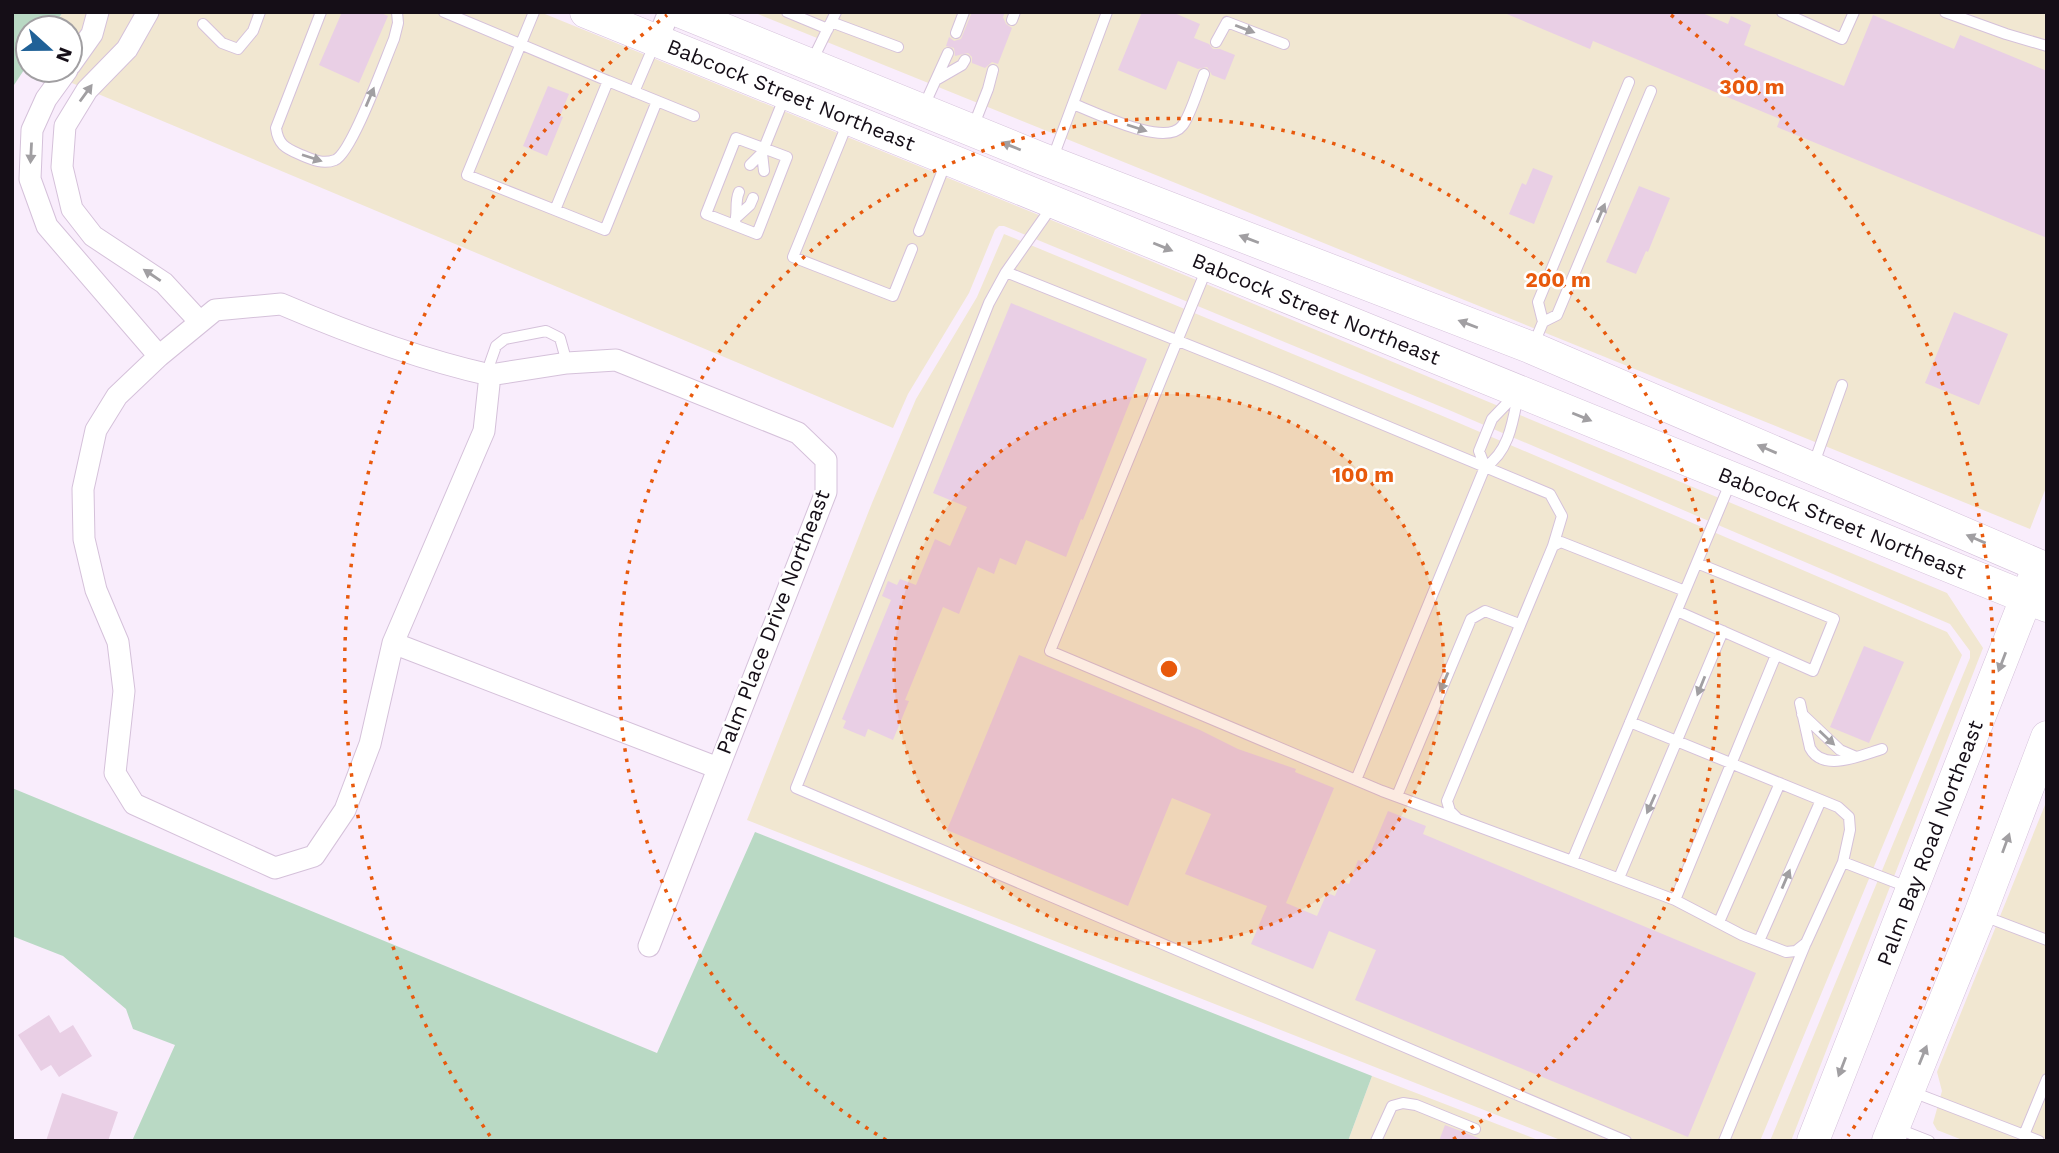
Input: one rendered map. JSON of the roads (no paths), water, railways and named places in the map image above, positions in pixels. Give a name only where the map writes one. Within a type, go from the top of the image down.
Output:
[{"type":"main road","name":"Babcock Street Northeast","points":[[586,12],[663,26],[786,93],[2037,602]]},
{"type":"main road","name":"Babcock Street Northeast","points":[[681,12],[1189,215],[1537,335],[1812,468],[2044,560]]},
{"type":"main road","points":[[951,161],[972,163],[1020,177],[1042,170],[1051,162]]},
{"type":"main road","points":[[1055,203],[1085,195],[1151,219],[1189,215]]},
{"type":"main road","points":[[1348,322],[1398,328],[1468,355],[1503,358],[1537,335]]},
{"type":"main road","name":"Palm Bay Road Northeast","points":[[1813,1141],[1912,889],[2037,602],[2044,560]]},
{"type":"main road","points":[[1891,1134],[1980,914],[2047,737]]},
{"type":"street","points":[[84,45],[92,34],[98,12]]},
{"type":"street","points":[[148,12],[127,49],[87,90],[65,126],[62,167],[72,209],[93,236],[164,283],[201,322]]},
{"type":"street","points":[[57,84],[46,99],[32,130],[30,179],[47,226],[159,356]]},
{"type":"street","name":"Palm Place Drive Northeast","points":[[490,375],[484,431],[393,643],[370,744],[345,810],[314,856],[275,868],[134,804],[115,773],[124,691],[118,642],[96,590],[84,539],[83,489],[96,430],[117,396],[159,356],[215,310],[281,304],[352,334],[437,363],[490,375],[567,363],[616,360],[798,433],[826,460],[825,492],[649,946]]},
{"type":"street","name":"Palm Place Drive Northeast","points":[[393,643],[718,768]]},
{"type":"lane","points":[[204,24],[222,43],[237,49],[253,31],[260,12]]},
{"type":"lane","points":[[321,12],[276,128],[280,143],[286,149],[318,162],[338,159],[351,142],[394,39],[398,23],[397,12]]},
{"type":"lane","points":[[444,12],[694,116]]},
{"type":"lane","points":[[534,12],[467,175],[605,230],[657,101]]},
{"type":"lane","points":[[787,12],[832,21],[898,47]]},
{"type":"lane","points":[[956,33],[964,12]]},
{"type":"lane","points":[[1051,162],[1107,12]]},
{"type":"lane","points":[[1782,12],[1842,39],[1854,12]]},
{"type":"lane","points":[[1945,12],[2047,46]]},
{"type":"lane","points":[[811,65],[832,21]]},
{"type":"lane","points":[[1216,42],[1227,22],[1284,44]]},
{"type":"lane","points":[[634,92],[663,26]]},
{"type":"lane","points":[[922,110],[948,54]]},
{"type":"lane","points":[[935,81],[962,65],[965,60]]},
{"type":"lane","points":[[972,130],[993,70]]},
{"type":"lane","points":[[1073,104],[1143,131],[1170,133],[1182,126],[1204,74]]},
{"type":"lane","points":[[555,210],[608,81]]},
{"type":"lane","points":[[1537,335],[1538,302],[1629,82]]},
{"type":"lane","points":[[1537,335],[1557,315],[1651,91]]},
{"type":"lane","points":[[750,165],[763,151],[786,93]]},
{"type":"lane","points":[[850,119],[793,257],[892,296],[912,249]]},
{"type":"lane","points":[[736,138],[763,151],[787,156],[757,234],[736,220],[706,214],[736,138]]},
{"type":"lane","points":[[763,151],[764,171]]},
{"type":"lane","points":[[919,231],[951,161]]},
{"type":"lane","points":[[736,220],[736,199],[739,192]]},
{"type":"lane","points":[[736,220],[751,205],[753,198]]},
{"type":"lane","points":[[1055,203],[1006,272],[989,303],[796,788],[1626,1141]]},
{"type":"lane","points":[[1208,265],[1050,651],[1356,780],[1675,900],[1759,942],[1786,952],[1796,951],[1806,943]]},
{"type":"lane","points":[[1006,272],[1178,340],[1549,494],[1562,516],[1553,546],[1518,624],[1447,801],[1450,811],[1458,819]]},
{"type":"lane","points":[[490,375],[490,363],[496,346],[505,339],[546,331],[560,338],[567,363]]},
{"type":"lane","points":[[1812,468],[1842,385]]},
{"type":"lane","points":[[1485,467],[1479,451],[1492,419],[1519,391]]},
{"type":"lane","points":[[1356,780],[1485,467],[1498,459],[1512,426],[1519,391]]},
{"type":"lane","points":[[1572,861],[1732,478]]},
{"type":"lane","points":[[1553,546],[1561,542],[1685,591]]},
{"type":"lane","points":[[1677,611],[1813,671],[1835,619],[1697,563]]},
{"type":"lane","points":[[1397,796],[1471,619],[1485,611],[1518,624]]},
{"type":"lane","points":[[1619,878],[1679,741],[1723,631]]},
{"type":"lane","points":[[1675,900],[1776,655]]},
{"type":"lane","points":[[1854,757],[1839,750],[1801,708],[1807,739],[1813,753],[1820,758],[1832,761],[1854,757],[1882,749]]},
{"type":"lane","points":[[1630,722],[1838,807],[1849,817],[1850,830],[1843,862],[1806,943],[1724,1141]]},
{"type":"lane","points":[[1719,922],[1780,783]]},
{"type":"lane","points":[[1759,942],[1821,800]]},
{"type":"lane","points":[[1843,862],[1912,889]]},
{"type":"lane","points":[[1980,914],[2047,940]]},
{"type":"lane","points":[[2024,1135],[2047,1079]]},
{"type":"lane","points":[[1908,1090],[2039,1141]]},
{"type":"lane","points":[[1376,1141],[1392,1107],[1403,1103],[1416,1105],[1475,1129]]},
{"type":"lane","points":[[1891,1134],[1929,1141]]}]
